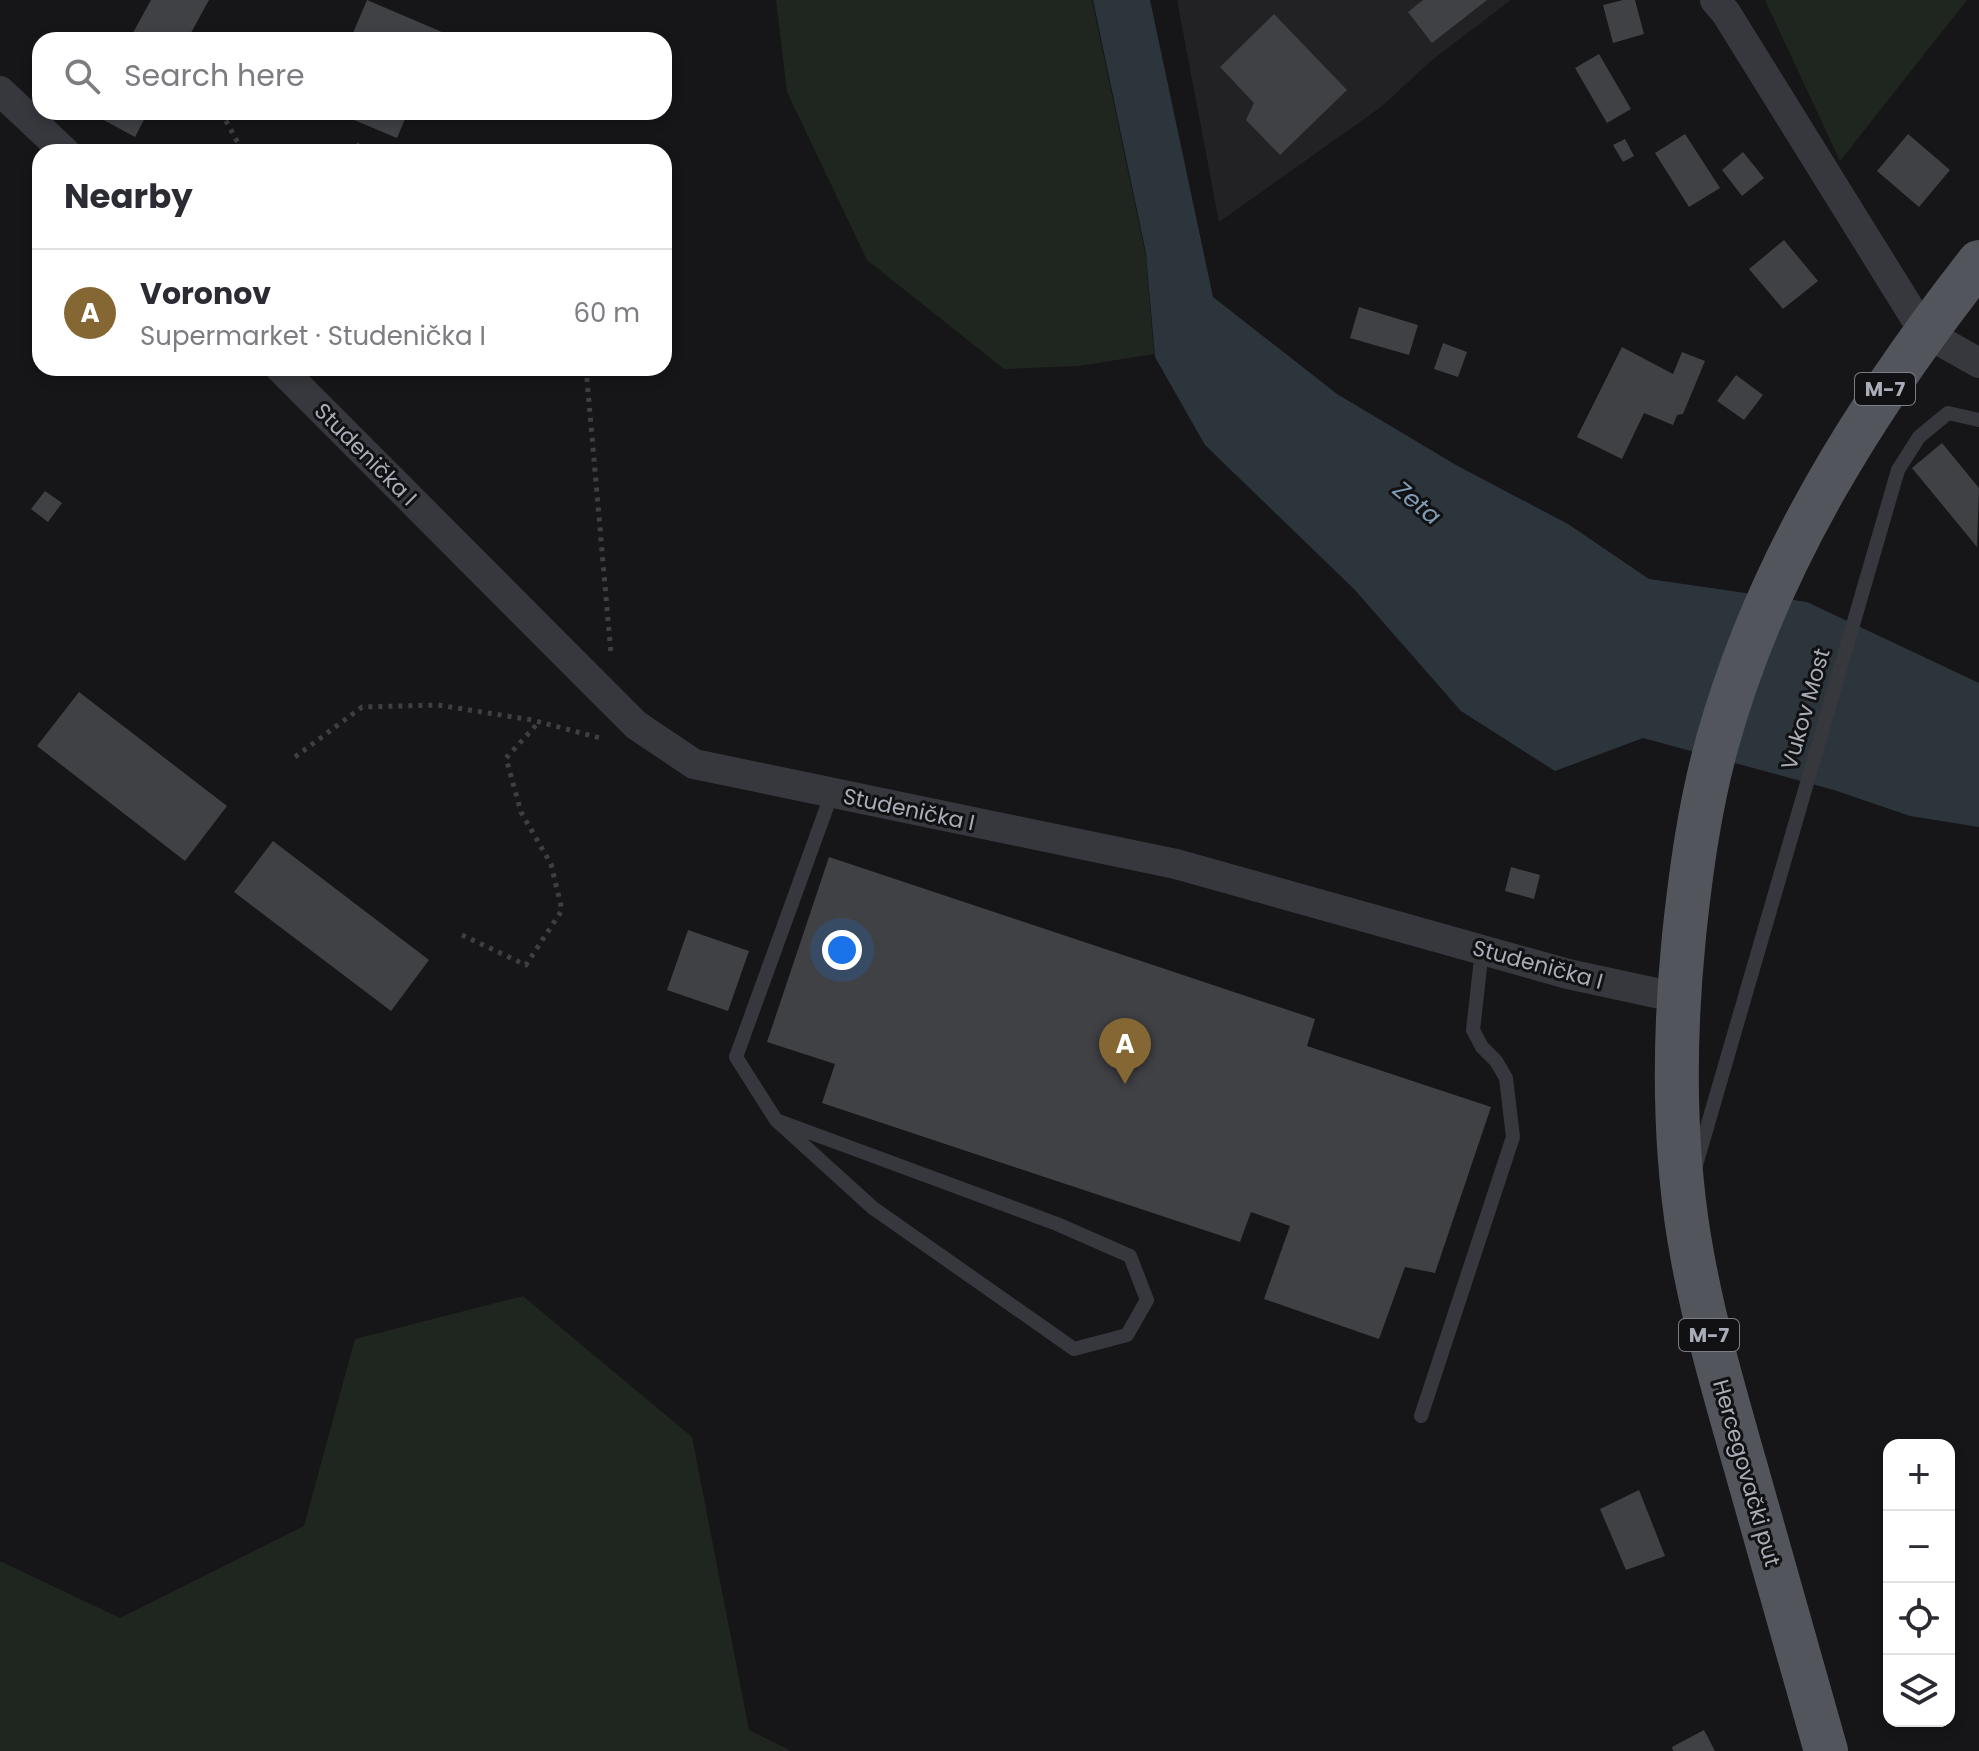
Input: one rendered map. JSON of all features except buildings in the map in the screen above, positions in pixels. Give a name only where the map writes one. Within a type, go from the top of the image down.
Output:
[{"type":"main road","name":"M-7","points":[[1924,332],[1979,262]]},
{"type":"main road","name":"Hercegovački put","points":[[1826,1751],[1711,1343],[1694,1267],[1685,1204],[1676,1071],[1679,998],[1687,905],[1702,809],[1727,710],[1755,633],[1805,525],[1842,456],[1924,332]]},
{"type":"street","points":[[1715,0],[1924,332],[1979,363]]},
{"type":"street","points":[[0,91],[56,144]]},
{"type":"street","name":"Studenička I","points":[[288,376],[636,725],[694,764],[1176,864],[1568,974],[1679,998]]},
{"type":"lane","name":"Vukov Most","points":[[1685,1204],[1898,470],[1919,437],[1948,413],[1979,420]]},
{"type":"lane","points":[[776,1120],[1057,1224],[1130,1256],[1147,1300],[1127,1335],[1074,1349],[873,1208],[776,1120],[736,1057],[832,793]]},
{"type":"lane","points":[[1421,1416],[1513,1137],[1506,1078],[1473,1030],[1482,950]]},
{"type":"path","points":[[225,120],[239,144]]},
{"type":"path","points":[[587,376],[615,704]]},
{"type":"path","points":[[295,757],[362,707],[438,705],[539,722],[616,743]]},
{"type":"path","points":[[462,935],[526,965],[562,910],[551,864],[521,812],[506,758],[539,722]]},
{"type":"shaded area","points":[[776,0],[1092,0],[1146,257],[1154,354],[1079,366],[1004,369],[867,260],[787,92]]},
{"type":"shaded area","points":[[1177,0],[1511,0],[1432,60],[1381,107],[1219,222]]},
{"type":"shaded area","points":[[1765,0],[1967,0],[1840,161]]},
{"type":"shaded area","points":[[523,1296],[692,1437],[749,1730],[791,1751],[0,1751],[0,1561],[120,1618],[304,1526],[355,1339]]},
{"type":"water","name":"Zeta","points":[[1093,0],[1150,0],[1213,297],[1337,394],[1456,465],[1568,524],[1649,579],[1807,602],[1979,683],[1979,827],[1910,816],[1834,790],[1643,738],[1555,771],[1461,711],[1354,589],[1205,445],[1155,357],[1146,253]]},
{"type":"place","name":"Voronov","points":[[1125,1084]]}]
